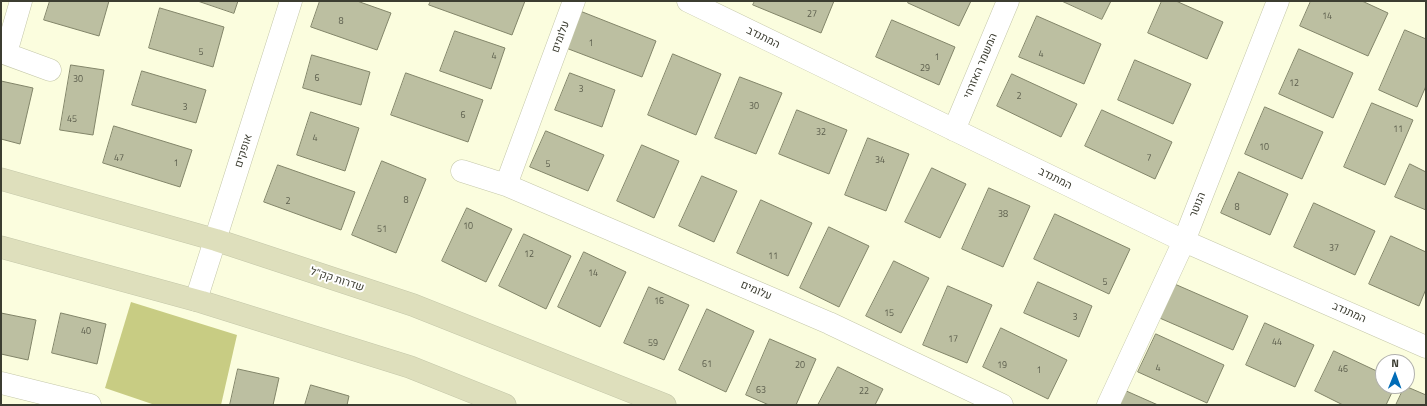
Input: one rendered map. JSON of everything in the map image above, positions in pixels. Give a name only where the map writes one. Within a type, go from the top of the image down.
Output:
[{"type":"main road","name":"שדרות קק\"ל","points":[[1,179],[216,240],[413,305],[665,405]]},
{"type":"main road","points":[[1,247],[196,300],[410,367],[504,405]]},
{"type":"street","points":[[21,1],[4,52],[50,70]]},
{"type":"street","name":"אופקים","points":[[196,300],[291,1]]},
{"type":"street","name":"עלומים","points":[[506,185],[574,1]]},
{"type":"street","name":"המתנדב","points":[[688,1],[1184,241],[1426,347]]},
{"type":"street","name":"המשמר האזרחי","points":[[954,130],[1008,1]]},
{"type":"street","name":"הנוטר","points":[[1108,405],[1184,241],[1278,1]]},
{"type":"street","name":"עלומים","points":[[462,171],[506,185],[829,323],[1002,405]]},
{"type":"street","points":[[1,383],[90,405]]},
{"type":"green space","points":[[131,302],[237,335],[221,405],[155,405],[105,388]]},
{"type":"building","points":[[50,1],[109,1],[99,36],[44,20]]},
{"type":"building","points":[[198,1],[238,1],[234,13]]},
{"type":"building","points":[[320,1],[357,1],[391,13],[377,50],[311,27]]},
{"type":"building","points":[[431,1],[525,1],[512,35],[429,5]]},
{"type":"building","points":[[755,1],[834,1],[821,33],[753,5]]},
{"type":"building","points":[[909,1],[971,1],[959,26],[908,3]]},
{"type":"building","points":[[1062,1],[1111,1],[1102,19]]},
{"type":"building","points":[[1162,1],[1176,1],[1223,22],[1207,59],[1148,33]]},
{"type":"building","points":[[1311,1],[1362,1],[1388,13],[1368,56],[1300,26]]},
{"type":"building","points":[[160,8],[224,27],[213,67],[149,48]]},
{"type":"building","points":[[580,11],[656,41],[642,77],[566,48]]},
{"type":"building","points":[[1037,16],[1101,44],[1084,84],[1019,57]]},
{"type":"building","points":[[892,20],[955,47],[939,85],[876,57]]},
{"type":"building","points":[[1405,30],[1426,39],[1426,86],[1417,107],[1379,90]]},
{"type":"building","points":[[455,31],[505,48],[491,89],[440,71]]},
{"type":"building","points":[[1299,49],[1353,73],[1333,118],[1279,94]]},
{"type":"building","points":[[673,54],[721,74],[696,135],[648,115]]},
{"type":"building","points":[[312,55],[370,72],[361,105],[303,88]]},
{"type":"building","points":[[1135,60],[1191,84],[1173,124],[1118,100]]},
{"type":"building","points":[[71,65],[104,70],[93,135],[60,130]]},
{"type":"building","points":[[142,71],[206,90],[196,123],[132,105]]},
{"type":"building","points":[[406,73],[483,100],[468,142],[391,115]]},
{"type":"building","points":[[570,73],[615,90],[602,127],[555,110]]},
{"type":"building","points":[[1012,74],[1077,104],[1061,137],[997,106]]},
{"type":"building","points":[[740,77],[782,93],[756,154],[715,138]]},
{"type":"building","points":[[1,81],[33,88],[20,144],[1,139]]},
{"type":"building","points":[[1372,103],[1413,120],[1385,185],[1344,167]]},
{"type":"building","points":[[1265,107],[1323,132],[1302,179],[1245,154]]},
{"type":"building","points":[[797,110],[847,130],[829,174],[779,154]]},
{"type":"building","points":[[1102,110],[1172,142],[1155,179],[1085,146]]},
{"type":"building","points":[[311,112],[359,128],[345,171],[297,155]]},
{"type":"building","points":[[114,126],[192,150],[180,187],[103,163]]},
{"type":"building","points":[[546,131],[604,155],[588,191],[530,167]]},
{"type":"building","points":[[868,138],[909,154],[886,211],[845,195]]},
{"type":"building","points":[[642,145],[679,161],[654,218],[617,201]]},
{"type":"building","points":[[382,161],[426,179],[396,253],[352,235]]},
{"type":"building","points":[[1410,164],[1426,172],[1426,210],[1395,197]]},
{"type":"building","points":[[278,165],[355,192],[341,230],[264,202]]},
{"type":"building","points":[[932,168],[966,184],[940,238],[905,222]]},
{"type":"building","points":[[1239,172],[1288,194],[1270,235],[1221,213]]},
{"type":"building","points":[[702,176],[737,191],[714,242],[679,226]]},
{"type":"building","points":[[989,188],[1030,206],[1003,267],[962,249]]},
{"type":"building","points":[[761,200],[812,223],[788,276],[737,253]]},
{"type":"building","points":[[1314,203],[1375,231],[1355,275],[1294,247]]},
{"type":"building","points":[[467,208],[512,229],[486,282],[442,261]]},
{"type":"building","points":[[1055,214],[1130,249],[1109,294],[1034,259]]},
{"type":"building","points":[[829,227],[869,246],[839,307],[800,288]]},
{"type":"building","points":[[524,234],[571,256],[546,309],[499,286]]},
{"type":"building","points":[[1391,236],[1426,252],[1426,289],[1419,306],[1369,284]]},
{"type":"building","points":[[584,252],[626,272],[600,327],[558,307]]},
{"type":"building","points":[[894,261],[929,278],[901,333],[866,316]]},
{"type":"building","points":[[1038,282],[1092,306],[1079,337],[1024,313]]},
{"type":"building","points":[[1170,282],[1248,316],[1233,350],[1155,316]]},
{"type":"building","points":[[948,286],[992,305],[967,363],[923,345]]},
{"type":"building","points":[[649,287],[689,305],[664,360],[624,343]]},
{"type":"building","points":[[707,309],[754,331],[726,392],[679,370]]},
{"type":"building","points":[[1,313],[36,320],[28,360],[1,354]]},
{"type":"building","points":[[61,313],[106,324],[97,364],[52,353]]},
{"type":"building","points":[[1265,323],[1314,345],[1295,387],[1246,365]]},
{"type":"building","points":[[1001,328],[1067,360],[1048,399],[983,367]]},
{"type":"building","points":[[1156,334],[1224,365],[1207,403],[1138,372]]},
{"type":"building","points":[[770,339],[816,359],[796,405],[769,405],[746,395]]},
{"type":"building","points":[[1334,351],[1375,370],[1375,394],[1391,394],[1386,405],[1343,405],[1315,391]]},
{"type":"building","points":[[838,367],[883,389],[875,405],[818,405]]},
{"type":"building","points":[[238,369],[279,378],[273,405],[230,405]]},
{"type":"building","points":[[311,385],[349,396],[347,405],[305,405]]},
{"type":"building","points":[[1124,390],[1158,405],[1117,405]]},
{"type":"building","points":[[1415,390],[1426,395],[1426,405],[1396,405],[1401,394],[1415,394]]}]
